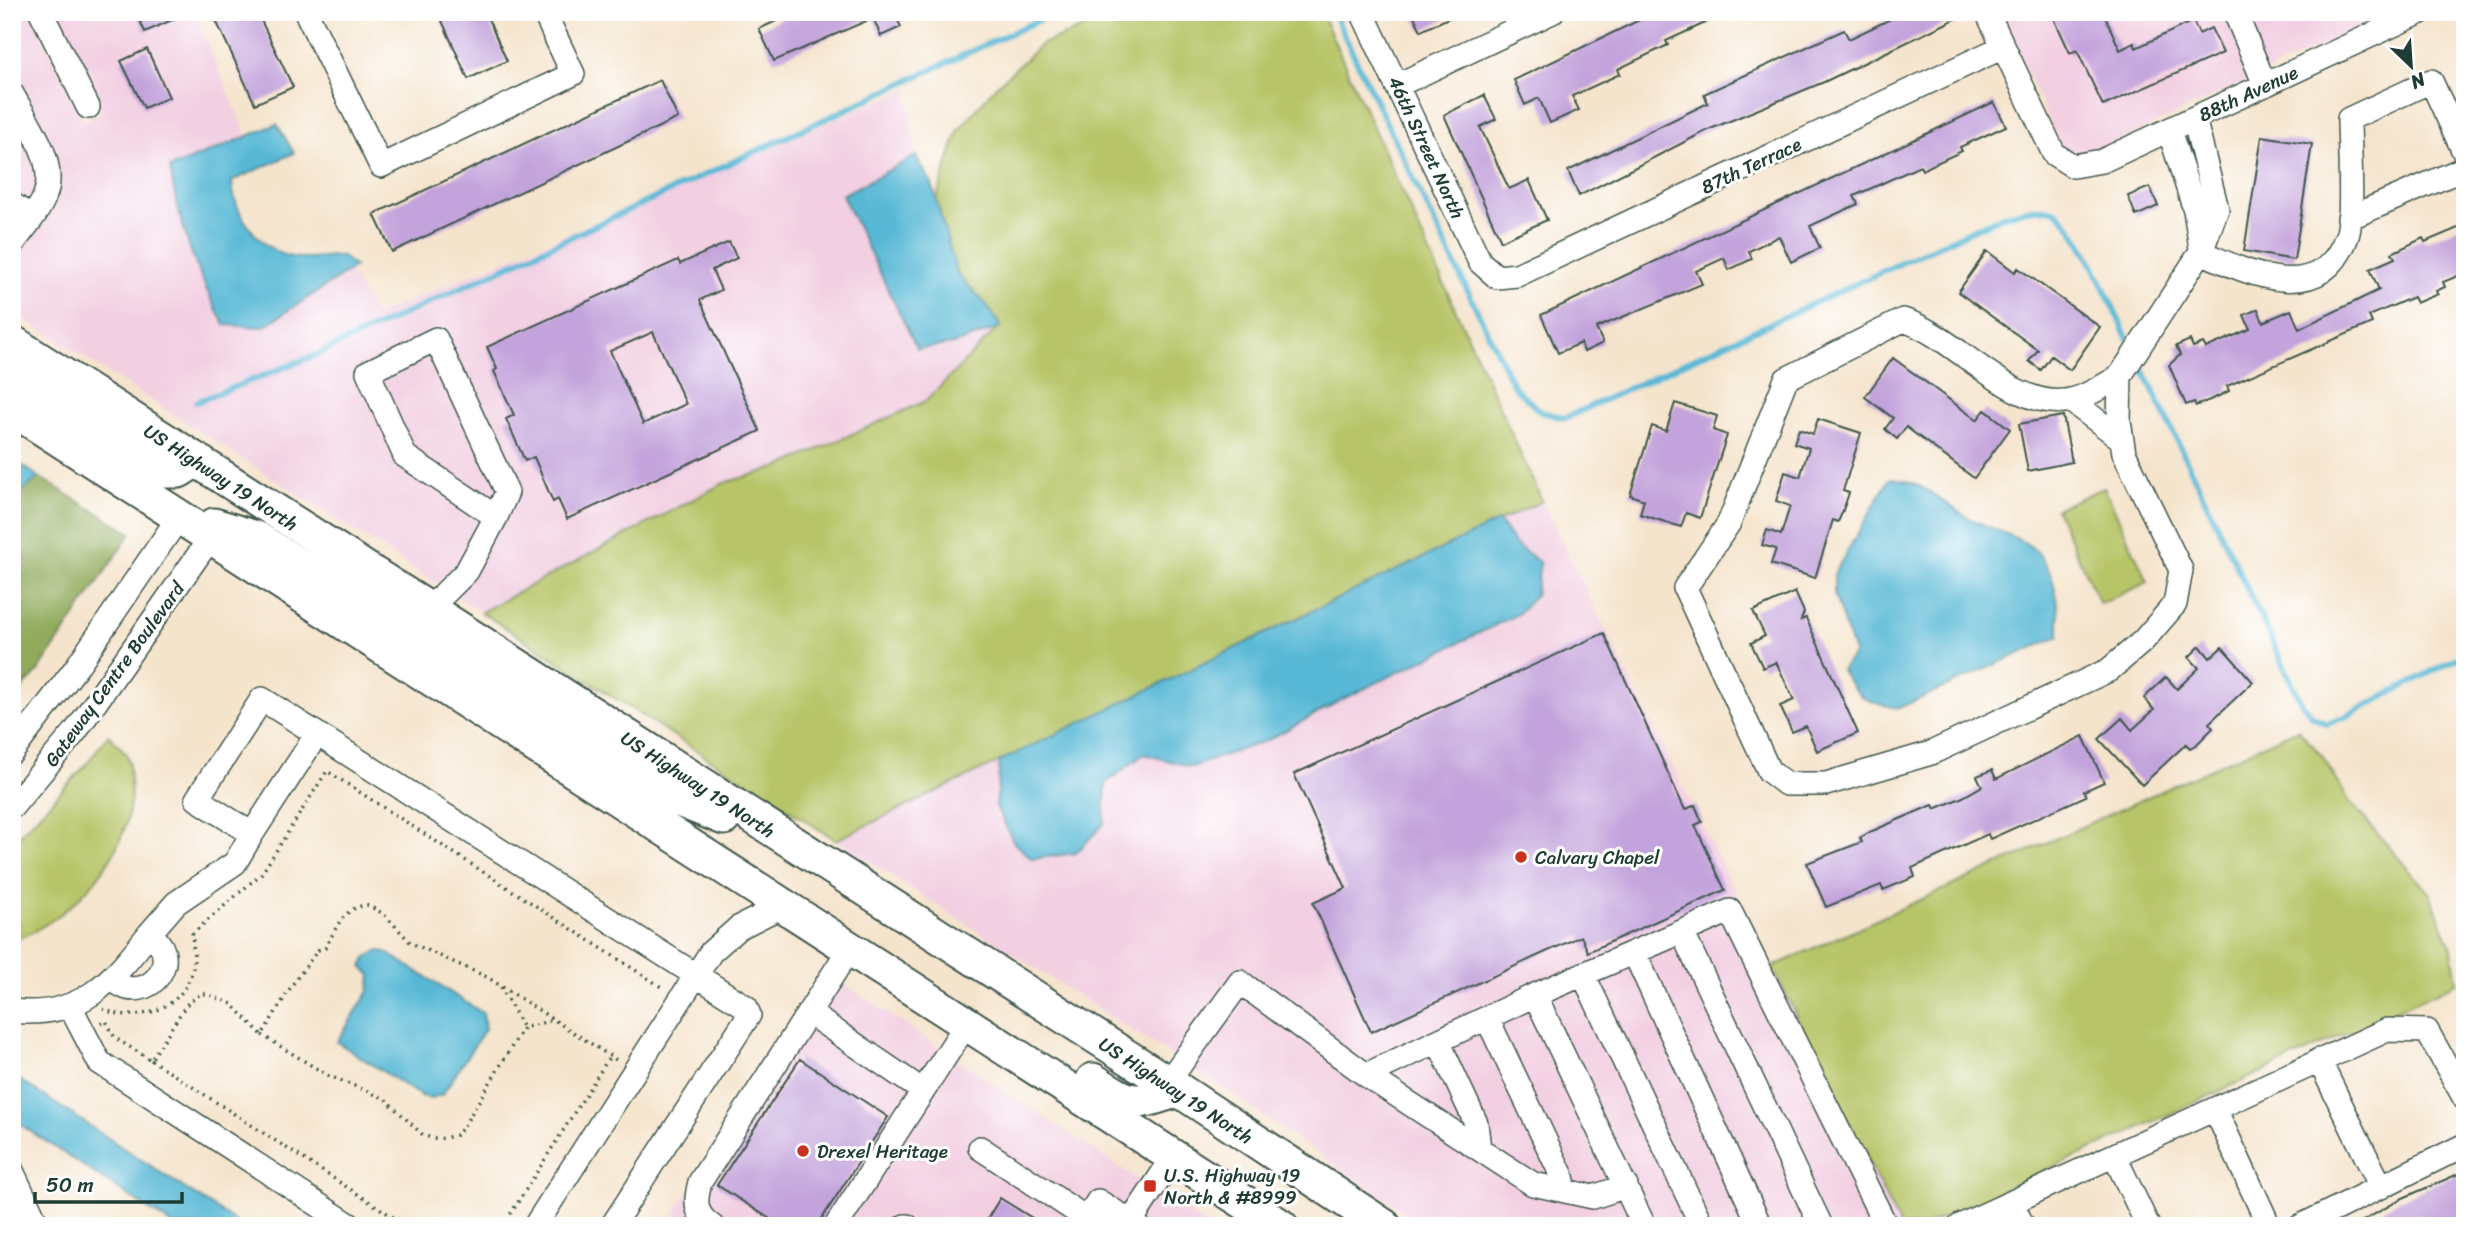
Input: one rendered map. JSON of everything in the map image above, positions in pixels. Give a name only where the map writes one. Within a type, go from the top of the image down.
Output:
[{"type":"highway","name":"US Highway 19 North","points":[[12,342],[1173,1087],[1384,1226]]},
{"type":"highway","points":[[12,377],[158,471],[179,471],[196,460]]},
{"type":"highway","points":[[12,409],[1281,1226]]},
{"type":"highway","points":[[179,517],[256,538],[656,790],[794,846]]},
{"type":"highway","points":[[795,912],[864,935],[1128,1102],[1146,1101],[1173,1087]]},
{"type":"street","points":[[41,12],[88,107]]},
{"type":"street","points":[[306,12],[381,166],[573,74],[544,12]]},
{"type":"street","name":"46th Street North","points":[[1362,12],[1480,262],[1497,277]]},
{"type":"street","points":[[1398,85],[1552,12]]},
{"type":"street","points":[[1987,12],[2003,47]]},
{"type":"street","points":[[2235,12],[2265,85]]},
{"type":"street","name":"88th Avenue","points":[[2003,47],[2054,155],[2073,166],[2102,161],[2265,85],[2395,18],[2421,12]]},
{"type":"street","name":"87th Terrace","points":[[1497,277],[1517,275],[2003,47]]},
{"type":"street","points":[[2201,252],[2257,277],[2291,280],[2316,275],[2335,259],[2348,234],[2349,118],[2431,80],[2465,154]]},
{"type":"street","points":[[12,94],[43,154],[49,175],[46,195],[12,246]]},
{"type":"street","points":[[2120,376],[2120,438],[2123,453],[2181,570],[2175,604],[2143,641],[2109,670],[1931,754],[1826,784],[1786,784],[1769,771],[1685,588],[1729,523],[1786,379],[1902,320],[1923,326],[2020,393],[2047,400],[2070,400],[2120,376],[2201,252],[2217,209],[2194,118]]},
{"type":"street","points":[[2169,130],[2196,210],[2201,252]]},
{"type":"street","points":[[2349,218],[2465,168]]},
{"type":"street","points":[[12,204],[32,217]]},
{"type":"street","points":[[428,610],[467,571],[496,517],[507,492],[436,339],[368,372],[405,456],[496,517]]},
{"type":"street","points":[[2070,400],[2120,438]]},
{"type":"street","name":"Gateway Centre Boulevard","points":[[12,752],[76,668],[179,517]]},
{"type":"street","name":"Gateway Centre Boulevard","points":[[12,807],[75,732],[211,537]]},
{"type":"street","points":[[252,834],[197,799],[262,699],[692,970],[746,1007],[749,1015],[612,1226]]},
{"type":"street","points":[[12,1011],[26,1012],[78,1002],[112,980],[176,903],[235,863],[317,734]]},
{"type":"street","points":[[1366,1075],[1535,995],[1730,911],[1885,1226]]},
{"type":"street","points":[[535,1226],[692,970],[738,928],[795,912]]},
{"type":"street","points":[[1682,932],[1821,1226]]},
{"type":"street","points":[[112,980],[127,988],[142,987],[155,980],[164,966],[166,953],[161,942],[149,934]]},
{"type":"street","points":[[712,1226],[702,1219],[695,1202],[701,1182],[850,948]]},
{"type":"street","points":[[1634,952],[1760,1226]]},
{"type":"street","points":[[1583,974],[1700,1225]]},
{"type":"street","points":[[1173,1087],[1240,982],[1366,1075],[1533,1184],[1593,1197],[1626,1186]]},
{"type":"street","points":[[1535,995],[1644,1226]]},
{"type":"street","points":[[78,1002],[82,1034],[99,1062],[351,1226]]},
{"type":"street","points":[[809,1013],[923,1091]]},
{"type":"street","points":[[1487,1018],[1562,1176],[1565,1191]]},
{"type":"street","points":[[836,1226],[967,1023]]},
{"type":"street","points":[[1960,1226],[2387,1030],[2427,1031],[2465,1099]]},
{"type":"street","points":[[1438,1041],[1476,1123],[1479,1149]]},
{"type":"street","points":[[2319,1060],[2381,1187]]},
{"type":"street","points":[[2215,1109],[2269,1226]]},
{"type":"street","points":[[2301,1226],[2465,1145]]},
{"type":"street","points":[[980,1147],[1089,1223],[1098,1201],[1132,1224],[1174,1156]]},
{"type":"street","points":[[2115,1157],[2148,1226]]},
{"type":"street","points":[[16,1179],[38,1226]]},
{"type":"street","points":[[2012,1204],[2023,1226]]},
{"type":"path","points":[[78,1002],[110,1012],[138,1016],[165,1007],[179,996],[194,966],[192,934],[262,873],[327,771],[670,992],[692,970]]},
{"type":"path","points":[[262,1035],[292,985],[318,950],[325,948],[342,917],[358,906],[374,907],[411,943],[500,985],[624,1065]]},
{"type":"path","points":[[500,985],[523,1028]]},
{"type":"path","points":[[152,1060],[187,1005],[200,994],[218,997],[232,1004],[262,1035],[327,1075],[384,1098],[423,1135],[434,1139],[456,1135],[462,1129],[523,1028],[555,1020]]},
{"type":"path","points":[[82,1034],[106,1021],[115,1038],[407,1226]]},
{"type":"path","points":[[503,1226],[610,1056]]},
{"type":"shaded area","points":[[12,12],[30,12],[84,121],[101,112],[53,12],[194,12],[247,136],[170,168],[208,295],[225,325],[263,327],[349,271],[376,315],[907,89],[916,156],[843,194],[954,344],[997,328],[926,401],[779,467],[724,483],[481,612],[12,311]]},
{"type":"shaded area","points":[[1999,12],[2394,12],[2099,150],[2074,154],[2061,147]]},
{"type":"shaded area","points":[[1542,501],[1900,1226],[1424,1226],[1236,1097],[836,840],[1000,761],[996,806],[1104,824],[1105,783],[1144,754],[1192,767],[1268,740],[1343,699],[1540,563],[1515,544],[1499,521]]},
{"type":"shaded area","points":[[835,978],[1208,1226],[665,1226]]},
{"type":"green space","points":[[1124,12],[1321,12],[1542,501],[836,840],[481,612],[724,483],[779,467],[926,401],[1000,326],[987,305],[957,274],[941,225],[936,201],[958,131],[995,87],[1042,44]]},
{"type":"green space","points":[[39,477],[131,533],[37,673],[12,698],[12,500]]},
{"type":"green space","points":[[2104,487],[2148,582],[2100,604],[2056,509]]},
{"type":"green space","points":[[2298,729],[2323,757],[2349,801],[2430,894],[2452,950],[2457,983],[1924,1226],[1900,1226],[1772,967]]},
{"type":"green space","points":[[108,735],[126,754],[129,763],[130,806],[124,831],[97,878],[78,899],[35,931],[12,941],[12,843],[86,765]]},
{"type":"water","points":[[277,124],[294,153],[232,181],[237,205],[243,217],[259,238],[280,253],[298,258],[341,256],[355,267],[263,327],[225,325],[190,249],[170,168]]},
{"type":"water","points":[[916,156],[932,184],[957,274],[987,305],[1001,327],[954,344],[917,349],[842,195]]},
{"type":"water","points":[[20,464],[39,477],[12,500],[12,467]]},
{"type":"water","points":[[1890,478],[1911,482],[1974,520],[2023,541],[2039,554],[2055,587],[2059,636],[1899,708],[1864,698],[1841,670],[1854,653],[1834,594],[1834,574]]},
{"type":"water","points":[[1499,521],[1515,544],[1540,563],[1535,596],[1518,614],[1343,699],[1268,740],[1192,767],[1144,754],[1106,783],[1104,824],[1076,853],[1032,859],[1014,843],[996,806],[1000,761]]},
{"type":"water","points":[[378,951],[386,952],[483,1013],[485,1029],[442,1095],[430,1098],[421,1096],[337,1042],[369,991],[371,975],[362,967],[367,957]]},
{"type":"water","points":[[12,1075],[242,1226],[174,1226],[12,1119]]},
{"type":"building","points":[[136,12],[190,12],[145,32]]},
{"type":"building","points":[[212,12],[257,12],[293,87],[255,104]]},
{"type":"building","points":[[438,12],[485,12],[507,61],[468,79]]},
{"type":"building","points":[[795,12],[894,12],[901,27],[881,36],[873,18],[774,61],[759,29]]},
{"type":"building","points":[[1412,12],[1461,12],[1421,31]]},
{"type":"building","points":[[1656,12],[1729,12],[1666,41],[1668,45],[1618,69],[1620,74],[1572,96],[1579,110],[1550,123],[1539,98],[1525,105],[1514,80]]},
{"type":"building","points":[[1905,12],[1970,12],[1824,82],[1708,130],[1579,196],[1568,171],[1708,103],[1704,94],[1844,30],[1849,39]]},
{"type":"building","points":[[2051,12],[2103,12],[2120,50],[2134,43],[2136,48],[2193,21],[2199,34],[2211,28],[2223,53],[2103,106],[2077,50],[2070,53]]},
{"type":"building","points":[[147,49],[169,97],[144,108],[121,61]]},
{"type":"building","points":[[660,80],[678,118],[392,252],[374,214]]},
{"type":"building","points":[[1484,95],[1496,119],[1480,127],[1509,189],[1529,180],[1547,220],[1501,241],[1444,115]]},
{"type":"building","points":[[1994,102],[2006,126],[1960,147],[1962,151],[1922,170],[1920,166],[1854,196],[1858,204],[1810,226],[1820,248],[1791,262],[1779,236],[1749,251],[1752,259],[1729,270],[1724,258],[1696,271],[1702,284],[1596,328],[1603,343],[1584,352],[1581,343],[1558,353],[1541,315]]},
{"type":"building","points":[[2262,136],[2312,144],[2294,260],[2244,251]]},
{"type":"building","points":[[2150,187],[2158,206],[2136,216],[2128,196]]},
{"type":"building","points":[[2465,225],[2465,273],[2443,282],[2445,287],[2436,291],[2438,294],[2416,303],[2413,297],[2369,316],[2372,323],[2227,386],[2229,391],[2219,396],[2196,406],[2194,402],[2186,405],[2169,365],[2180,355],[2176,346],[2190,340],[2193,347],[2203,343],[2206,348],[2250,329],[2244,315],[2258,309],[2263,322],[2291,310],[2299,329],[2379,290],[2370,269],[2395,258],[2392,253],[2423,238],[2425,242]]},
{"type":"building","points":[[729,242],[737,258],[712,270],[721,290],[700,300],[760,431],[567,519],[558,499],[553,502],[534,457],[525,461],[506,419],[514,415],[494,371],[497,369],[487,347],[678,260],[680,264]],"holes":[[[653,332],[686,404],[643,424],[610,351]]]},
{"type":"building","points":[[1987,251],[2015,272],[2018,268],[2100,327],[2070,370],[2051,356],[2041,370],[2029,361],[2038,350],[1958,292]]},
{"type":"building","points":[[1893,358],[1977,420],[1985,410],[2010,429],[1974,478],[1906,427],[1897,439],[1885,429],[1893,418],[1865,397]]},
{"type":"building","points":[[1675,403],[1717,416],[1713,430],[1727,435],[1700,518],[1686,513],[1681,527],[1640,514],[1644,500],[1630,495],[1652,426],[1666,431]]},
{"type":"building","points":[[2063,416],[2072,462],[2028,471],[2019,424]]},
{"type":"building","points":[[1818,419],[1861,433],[1843,491],[1849,493],[1838,522],[1833,520],[1815,578],[1771,564],[1776,549],[1762,545],[1767,530],[1781,535],[1790,506],[1776,501],[1785,472],[1800,477],[1809,448],[1794,443],[1799,429],[1813,434]]},
{"type":"building","points":[[1795,592],[1804,612],[1801,620],[1806,618],[1858,733],[1817,751],[1806,726],[1792,732],[1780,706],[1794,700],[1776,662],[1763,668],[1751,643],[1765,636],[1753,611]]},
{"type":"building","name":"Calvary Chapel","points":[[1604,633],[1685,810],[1695,805],[1702,822],[1695,825],[1725,890],[1588,952],[1581,936],[1371,1032],[1313,903],[1346,888],[1294,774]]},
{"type":"building","points":[[2200,646],[2210,658],[2222,647],[2253,682],[2209,723],[2213,728],[2197,744],[2190,748],[2186,744],[2142,785],[2099,739],[2122,718],[2132,730],[2154,710],[2144,698],[2166,677],[2177,689],[2199,668],[2189,657]]},
{"type":"building","points":[[2083,736],[2104,782],[2084,791],[2086,796],[1990,839],[1988,834],[1912,868],[1915,877],[1883,890],[1881,885],[1826,907],[1807,863],[1862,842],[1860,838],[1870,832],[1923,809],[1933,805],[1935,809],[1963,797],[1982,786],[1977,776],[1992,770],[1996,779]]},
{"type":"building","name":"Drexel Heritage","points":[[800,1059],[888,1117],[817,1226],[781,1226],[717,1185]]},
{"type":"building","points":[[2465,1171],[2465,1215],[2441,1226],[2354,1226],[2403,1198]]},
{"type":"building","points":[[1000,1198],[1045,1226],[983,1226]]},
{"type":"waterway","points":[[196,402],[316,355],[1056,12]]},
{"type":"waterway","points":[[1333,12],[1514,387],[1541,412],[1565,418],[2005,215],[2030,210],[2054,211],[2063,217],[2073,230],[2127,338]]},
{"type":"waterway","points":[[2143,369],[2301,702],[2312,716],[2327,724],[2347,716],[2465,654]]},
{"type":"place","name":"Calvary Chapel","points":[[1521,857]]},
{"type":"place","name":"Drexel Heritage","points":[[803,1151]]},
{"type":"place","name":"U.S. Highway 19 North & #8999","points":[[1150,1186]]}]
